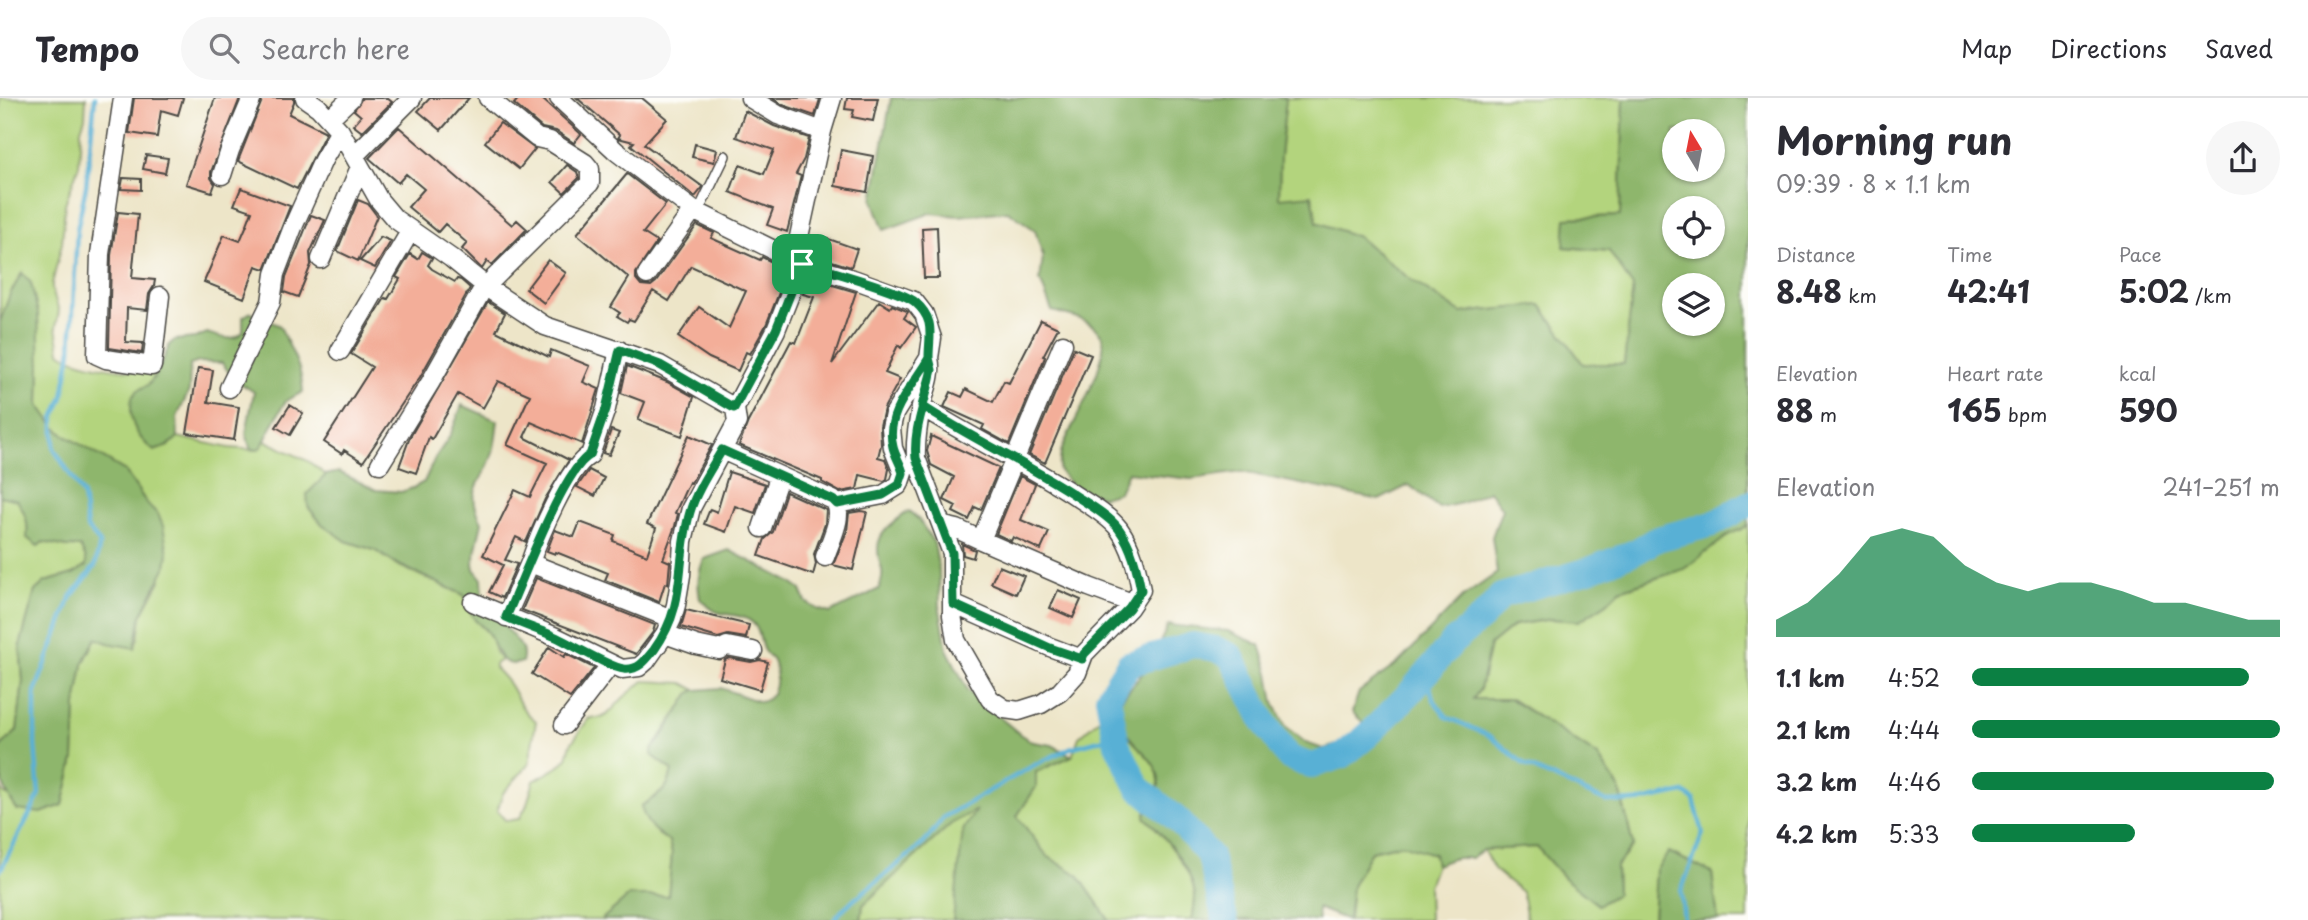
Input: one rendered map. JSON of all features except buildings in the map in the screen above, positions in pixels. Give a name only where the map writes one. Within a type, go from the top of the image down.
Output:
[{"type":"street","points":[[123,98],[100,254],[97,355],[106,359],[152,366],[160,296]]},
{"type":"street","points":[[222,175],[252,98]]},
{"type":"street","points":[[305,98],[335,125],[379,200],[395,219],[452,258],[485,286],[545,326],[660,365],[734,408]]},
{"type":"street","points":[[229,388],[271,302],[275,274],[293,227],[323,160],[335,125],[351,98]]},
{"type":"street","points":[[321,258],[358,161],[412,98]]},
{"type":"street","points":[[380,464],[485,286],[590,183],[590,169],[585,163],[550,141],[537,138],[488,98]]},
{"type":"street","points":[[559,98],[617,152],[695,211],[802,264],[836,273],[914,301],[930,325],[932,338],[929,358],[932,370],[922,406],[915,443],[916,458],[952,553],[956,640],[990,699],[1006,709],[1019,711],[1041,704],[1060,692],[1077,673],[1084,654],[1141,590],[1136,563],[1119,528],[1092,506],[1040,472],[958,430],[922,406]]},
{"type":"street","points":[[750,98],[778,115],[822,131]]},
{"type":"street","points":[[473,602],[556,637],[622,669],[639,667],[646,661],[668,626],[678,595],[682,541],[691,508],[737,422],[734,408],[776,330],[802,264],[796,246],[832,98]]},
{"type":"street","points":[[647,275],[695,211]]},
{"type":"street","points":[[340,351],[411,230]]},
{"type":"street","points":[[981,540],[1063,344]]},
{"type":"street","points":[[506,617],[536,545],[566,484],[584,458],[590,455],[606,409],[620,350]]},
{"type":"street","points":[[837,504],[883,495],[899,485],[903,473],[893,448],[891,428],[894,414],[929,358]]},
{"type":"street","points":[[722,450],[837,504],[839,512],[825,557]]},
{"type":"street","points":[[762,528],[779,477]]},
{"type":"street","points":[[944,526],[957,529],[1132,603]]},
{"type":"street","points":[[530,564],[668,626],[696,645],[719,650],[727,646],[752,651]]},
{"type":"street","points":[[953,604],[1050,648],[1082,659]]},
{"type":"street","points":[[565,725],[611,664]]},
{"type":"lane","points":[[695,211],[725,156]]},
{"type":"green space","points":[[0,98],[86,98],[79,165],[65,204],[62,243],[52,284],[59,311],[56,327],[60,352],[93,365],[157,373],[149,384],[137,391],[168,446],[178,437],[229,448],[256,450],[262,446],[264,440],[308,461],[326,475],[310,492],[346,541],[374,550],[397,565],[464,595],[474,619],[490,635],[495,652],[501,660],[495,664],[495,668],[509,684],[523,709],[536,721],[529,764],[503,793],[497,811],[506,821],[519,819],[526,807],[534,781],[558,767],[567,758],[571,744],[589,718],[600,718],[608,714],[644,681],[683,683],[696,690],[689,694],[653,750],[652,755],[672,770],[671,777],[662,792],[641,806],[658,834],[669,841],[672,854],[668,897],[629,896],[601,920],[0,920],[0,787],[3,793],[41,813],[63,805],[74,759],[76,705],[83,664],[96,638],[108,643],[138,639],[141,616],[161,579],[158,514],[148,505],[125,471],[66,436],[56,428],[39,405],[40,366],[22,273],[0,322]]},
{"type":"green space","points":[[891,98],[1286,98],[1279,198],[1312,195],[1317,222],[1358,237],[1411,280],[1461,313],[1541,305],[1583,364],[1624,364],[1633,287],[1609,251],[1564,247],[1566,218],[1620,216],[1624,98],[1748,98],[1748,526],[1730,534],[1684,569],[1620,590],[1607,603],[1579,621],[1552,619],[1514,625],[1490,645],[1480,689],[1473,699],[1510,699],[1598,756],[1620,790],[1633,846],[1616,866],[1617,894],[1598,905],[1564,878],[1537,847],[1483,850],[1471,858],[1455,858],[1436,865],[1434,854],[1402,844],[1371,851],[1352,886],[1348,920],[1317,908],[1318,920],[1192,920],[1195,897],[1189,876],[1168,843],[1145,817],[1157,792],[1158,775],[1151,761],[1124,729],[1119,702],[1150,664],[1168,625],[1228,631],[1260,645],[1269,673],[1274,703],[1286,727],[1306,743],[1323,749],[1347,742],[1367,726],[1352,712],[1359,692],[1398,663],[1463,597],[1497,573],[1492,537],[1502,509],[1489,491],[1462,503],[1439,508],[1409,485],[1379,500],[1242,472],[1191,479],[1128,472],[1119,492],[1102,497],[1072,486],[1059,470],[1061,452],[1097,372],[1103,343],[1100,333],[1091,324],[1052,311],[1040,280],[1043,256],[1035,230],[1008,211],[958,216],[931,213],[884,230],[873,200]]},
{"type":"green space","points":[[1286,98],[1624,98],[1620,216],[1566,218],[1565,247],[1609,251],[1633,287],[1624,364],[1583,364],[1541,305],[1461,313],[1411,280],[1358,237],[1316,222],[1279,198]]},
{"type":"green space","points":[[22,273],[31,283],[38,313],[39,405],[56,428],[66,436],[125,471],[148,505],[158,514],[168,553],[166,566],[141,616],[135,648],[96,638],[83,664],[76,705],[74,759],[63,805],[41,813],[17,810],[11,801],[2,781],[0,747],[17,731],[23,681],[20,646],[35,591],[45,582],[73,574],[86,566],[86,558],[80,547],[43,542],[38,546],[27,538],[26,518],[17,500],[0,496],[0,322],[10,294]]},
{"type":"green space","points":[[251,312],[280,326],[298,365],[303,392],[283,405],[262,446],[257,450],[250,448],[246,433],[254,392],[234,379],[222,363],[199,362],[190,365],[189,391],[177,417],[178,437],[168,446],[154,451],[142,440],[132,421],[132,397],[149,384],[170,344],[175,340],[195,338],[207,333],[226,338],[235,337],[243,332],[243,317]]},
{"type":"green space","points":[[462,405],[498,421],[492,455],[475,494],[477,511],[482,522],[473,562],[474,569],[482,579],[483,597],[496,608],[502,623],[523,651],[522,662],[514,664],[508,663],[500,656],[488,633],[472,615],[464,595],[397,564],[374,550],[346,541],[322,524],[308,507],[307,494],[326,475],[339,472],[376,490],[401,492],[424,482],[435,458],[450,436]]},
{"type":"green space","points":[[0,496],[17,499],[26,518],[28,538],[38,546],[43,542],[80,547],[86,558],[86,566],[73,574],[45,582],[35,591],[20,646],[23,681],[17,731],[0,747]]},
{"type":"green space","points":[[909,511],[919,520],[934,543],[939,570],[940,610],[947,649],[968,691],[1021,735],[1033,742],[1052,745],[1072,756],[1036,772],[1036,787],[1017,816],[1047,856],[1078,875],[1109,920],[953,920],[963,830],[976,810],[951,824],[863,905],[861,920],[601,920],[629,896],[668,896],[672,854],[669,841],[651,826],[641,806],[662,792],[671,777],[672,770],[652,755],[652,749],[689,694],[696,690],[721,688],[760,702],[770,697],[775,686],[773,661],[764,651],[753,623],[741,617],[715,611],[700,599],[700,569],[704,559],[729,550],[790,582],[801,590],[806,602],[830,613],[879,589],[882,571],[878,550],[881,537]]},
{"type":"green space","points":[[1748,526],[1748,920],[1718,920],[1712,873],[1656,871],[1653,920],[1527,920],[1522,892],[1495,870],[1483,850],[1537,847],[1564,878],[1617,894],[1616,866],[1633,846],[1620,790],[1598,756],[1511,699],[1472,700],[1480,689],[1490,645],[1515,625],[1552,619],[1579,621],[1607,603],[1620,590],[1684,569],[1730,534]]},
{"type":"green space","points":[[1119,702],[1124,729],[1151,760],[1158,774],[1158,787],[1145,817],[1168,843],[1189,876],[1195,897],[1192,920],[1109,920],[1078,875],[1047,856],[1017,816],[1036,787],[1036,772],[1072,756],[1079,737]]},
{"type":"green space","points":[[978,809],[959,879],[953,920],[861,920],[863,905],[951,823]]},
{"type":"green space","points":[[1402,844],[1434,854],[1436,865],[1428,886],[1429,920],[1349,920],[1352,886],[1371,851]]},
{"type":"green space","points":[[1669,852],[1712,873],[1718,920],[1653,920],[1656,870]]},
{"type":"waterway","points":[[0,871],[39,796],[35,692],[71,597],[95,566],[100,543],[87,528],[83,495],[54,449],[54,418],[63,397],[71,351],[77,230],[86,186],[95,98]]},
{"type":"waterway","points":[[1225,920],[1210,856],[1179,821],[1138,787],[1117,744],[1108,697],[1129,664],[1193,645],[1216,649],[1231,656],[1264,722],[1288,757],[1311,766],[1342,756],[1367,736],[1409,694],[1453,642],[1483,617],[1501,596],[1589,570],[1637,551],[1657,539],[1713,524],[1748,504]]},
{"type":"waterway","points":[[1427,673],[1433,699],[1447,717],[1490,736],[1525,765],[1607,802],[1641,801],[1684,792],[1694,800],[1703,833],[1681,891],[1684,920]]},
{"type":"waterway","points":[[834,920],[845,907],[924,843],[944,817],[1036,764],[1070,748],[1115,736]]},
{"type":"route","points":[[802,264],[776,330],[734,408],[660,365],[620,350],[606,409],[590,455],[584,458],[566,484],[536,545],[506,617],[556,637],[622,669],[639,667],[665,634],[672,619],[681,575],[682,541],[691,508],[722,450],[837,504],[883,495],[899,485],[903,473],[893,448],[891,428],[894,414],[929,358],[932,370],[922,406],[958,430],[1040,472],[1092,506],[1119,528],[1136,563],[1141,590],[1129,608],[1082,659],[1050,648],[953,604],[952,553],[916,458],[915,443],[922,406],[932,370],[929,358],[932,338],[930,325],[914,301],[815,266],[802,264]]}]
